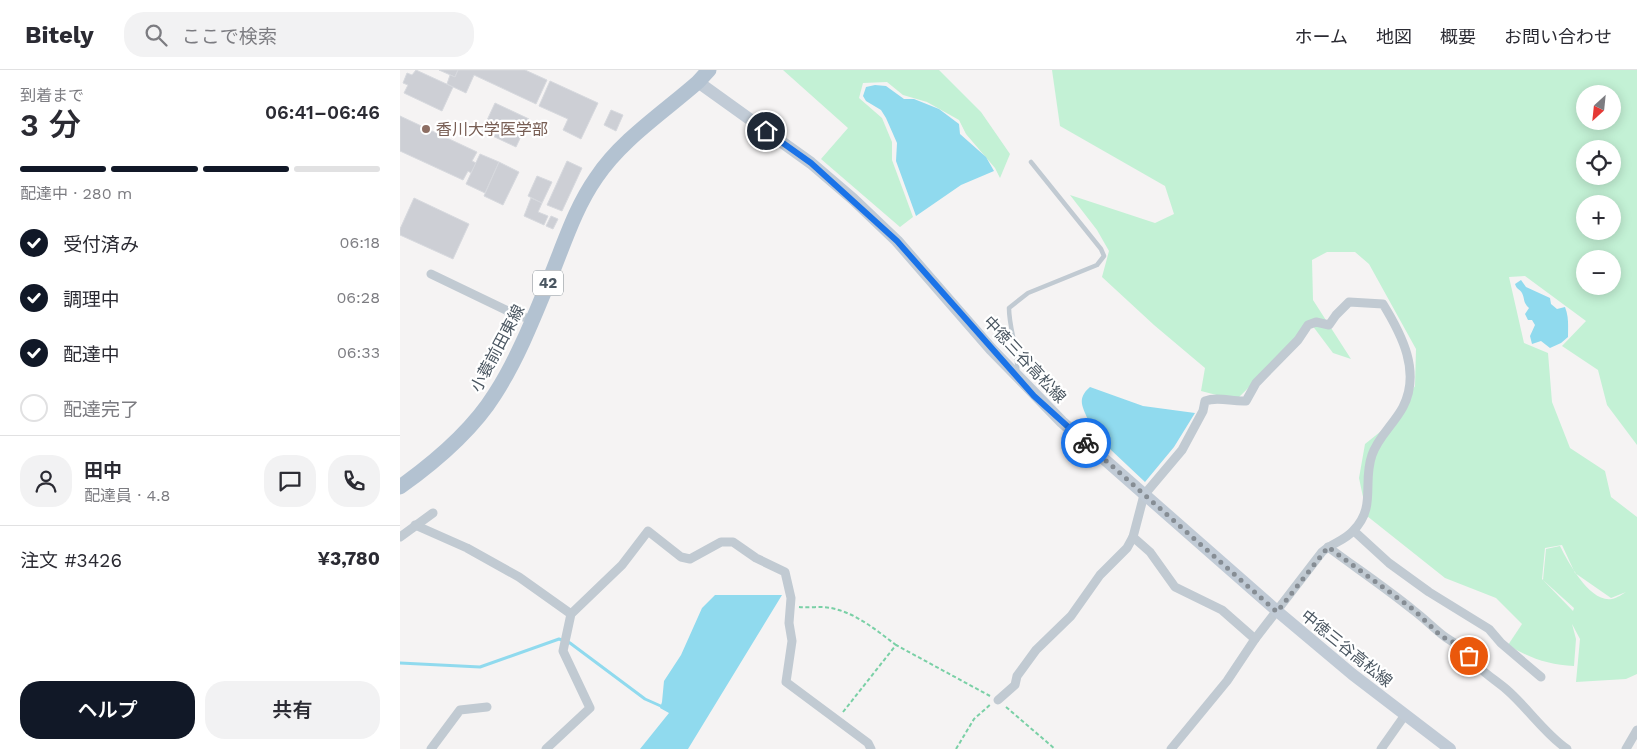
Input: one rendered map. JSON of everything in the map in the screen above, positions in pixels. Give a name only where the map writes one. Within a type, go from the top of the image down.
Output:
[{"type":"main road","name":"小蓑前田東線","points":[[400,486],[449,447],[473,422],[494,395],[533,320],[573,222],[596,177],[616,153],[698,82],[709,70]]},
{"type":"main road","name":"中徳三谷高松線","points":[[698,82],[811,163],[853,199],[897,241],[1016,376],[1062,422],[1277,612],[1450,749]]},
{"type":"street","points":[[431,274],[514,314],[533,320]]},
{"type":"street","points":[[998,700],[1015,685],[1017,676],[1036,650],[1071,616],[1100,575],[1127,548],[1133,537],[1144,495],[1182,450],[1203,411],[1205,401],[1214,398],[1233,402],[1246,401],[1256,383],[1298,340],[1308,325],[1316,322],[1329,325],[1349,302],[1383,304],[1410,359],[1411,384],[1402,407],[1372,455],[1368,477],[1369,498],[1364,518],[1354,531],[1341,542],[1328,547],[1255,639],[1227,681],[1171,749]]},
{"type":"street","points":[[400,537],[433,513]]},
{"type":"street","points":[[414,526],[468,548],[519,576],[571,614]]},
{"type":"street","points":[[546,749],[590,708],[563,651],[571,614],[622,566],[648,531],[681,556],[690,559],[721,542],[733,542],[756,558],[785,572],[791,598],[789,623],[792,641],[786,682],[868,743],[871,749]]},
{"type":"street","points":[[1354,531],[1389,563],[1429,592],[1489,629],[1501,643],[1541,677]]},
{"type":"street","points":[[1133,537],[1150,552],[1174,587],[1222,610],[1255,639]]},
{"type":"street","points":[[1328,547],[1414,610],[1432,629],[1451,642],[1466,649],[1469,656],[1484,672],[1507,690],[1567,749]]},
{"type":"street","points":[[431,749],[460,710],[487,707]]},
{"type":"street","points":[[1381,749],[1405,715]]},
{"type":"street","points":[[1626,749],[1637,730]]},
{"type":"lane","points":[[1016,376],[1018,356],[1009,320],[1009,308],[1028,293],[1097,265],[1104,256],[1101,249],[1032,162]]},
{"type":"path","points":[[791,606],[829,607],[845,612],[864,622],[896,645],[996,699],[974,719],[956,749]]},
{"type":"path","points":[[836,720],[896,645]]},
{"type":"path","points":[[998,700],[1055,749]]},
{"type":"green space","points":[[783,70],[939,70],[981,112],[1010,154],[1000,178],[995,168],[966,134],[959,120],[927,102],[903,95],[887,82],[863,83],[859,98],[882,118],[892,142],[892,160],[913,217],[900,227],[821,159],[848,128]]},
{"type":"green space","points":[[1052,70],[1637,70],[1637,445],[1607,405],[1598,370],[1562,346],[1586,321],[1525,276],[1509,277],[1524,343],[1548,353],[1552,402],[1570,448],[1605,471],[1611,497],[1637,517],[1637,674],[1626,679],[1576,682],[1580,639],[1572,624],[1576,639],[1574,666],[1548,662],[1516,650],[1508,645],[1522,624],[1496,598],[1445,578],[1367,516],[1359,478],[1365,444],[1390,424],[1415,386],[1416,349],[1369,264],[1355,252],[1327,252],[1312,260],[1313,300],[1351,359],[1333,353],[1312,325],[1236,400],[1201,391],[1205,368],[1154,325],[1102,277],[1109,251],[1097,230],[1070,195],[1155,223],[1174,214],[1165,186],[1060,126]],"holes":[[[1562,545],[1574,570],[1560,546],[1546,549],[1543,580],[1574,608],[1573,611],[1542,579],[1545,548]],[[1576,574],[1611,598],[1626,592],[1612,599],[1604,599],[1588,588]]]},
{"type":"water","points":[[875,85],[886,86],[904,99],[914,99],[939,109],[959,124],[960,134],[986,157],[994,171],[961,185],[916,216],[896,161],[897,143],[886,118],[881,110],[866,101],[863,96],[866,87]]},
{"type":"water","points":[[1521,280],[1526,287],[1550,298],[1551,304],[1557,309],[1565,307],[1568,318],[1568,337],[1561,343],[1550,348],[1541,341],[1532,344],[1530,336],[1535,325],[1532,320],[1528,320],[1525,314],[1529,308],[1525,303],[1522,293],[1515,284]]},
{"type":"water","points":[[1090,387],[1143,406],[1195,413],[1174,447],[1145,482],[1110,449],[1092,421],[1089,422],[1082,399]]},
{"type":"water","points":[[715,595],[782,595],[688,749],[640,749],[669,713],[660,708],[664,681],[681,655],[702,608]]},
{"type":"building","points":[[416,70],[453,87],[442,111],[404,93],[408,85],[403,83],[407,73],[412,75]]},
{"type":"building","points":[[439,70],[458,70],[455,77]]},
{"type":"building","points":[[458,70],[525,70],[547,80],[536,104],[474,75],[466,93],[447,84],[450,75],[455,77]]},
{"type":"building","points":[[550,81],[598,103],[581,139],[563,130],[568,119],[539,106]]},
{"type":"building","points":[[495,103],[529,119],[516,147],[482,131]]},
{"type":"building","points":[[611,110],[623,115],[616,131],[604,125]]},
{"type":"building","points":[[400,116],[477,152],[472,161],[476,163],[471,173],[468,171],[463,180],[400,151]]},
{"type":"building","points":[[480,154],[499,162],[485,193],[466,184]]},
{"type":"building","points":[[567,161],[582,168],[562,211],[547,205]]},
{"type":"building","points":[[499,162],[519,172],[503,205],[484,196]]},
{"type":"building","points":[[537,176],[552,182],[542,203],[528,196]]},
{"type":"building","points":[[414,198],[469,224],[453,259],[400,235],[400,229]]},
{"type":"building","points":[[531,198],[542,203],[538,212],[548,216],[544,225],[524,216]]},
{"type":"building","points":[[551,216],[558,219],[553,229],[546,226]]},
{"type":"waterway","points":[[400,663],[480,667],[559,639],[570,643],[645,699],[663,707]]},
{"type":"way so far","points":[[1086,443],[1277,612],[1322,552],[1328,547],[1414,610],[1441,636],[1466,649],[1469,656]]},
{"type":"place","name":"香川大学医学部","points":[[426,129]]},
{"type":"route","points":[[766,131],[811,163],[853,199],[897,241],[1034,396],[1086,443]]}]
